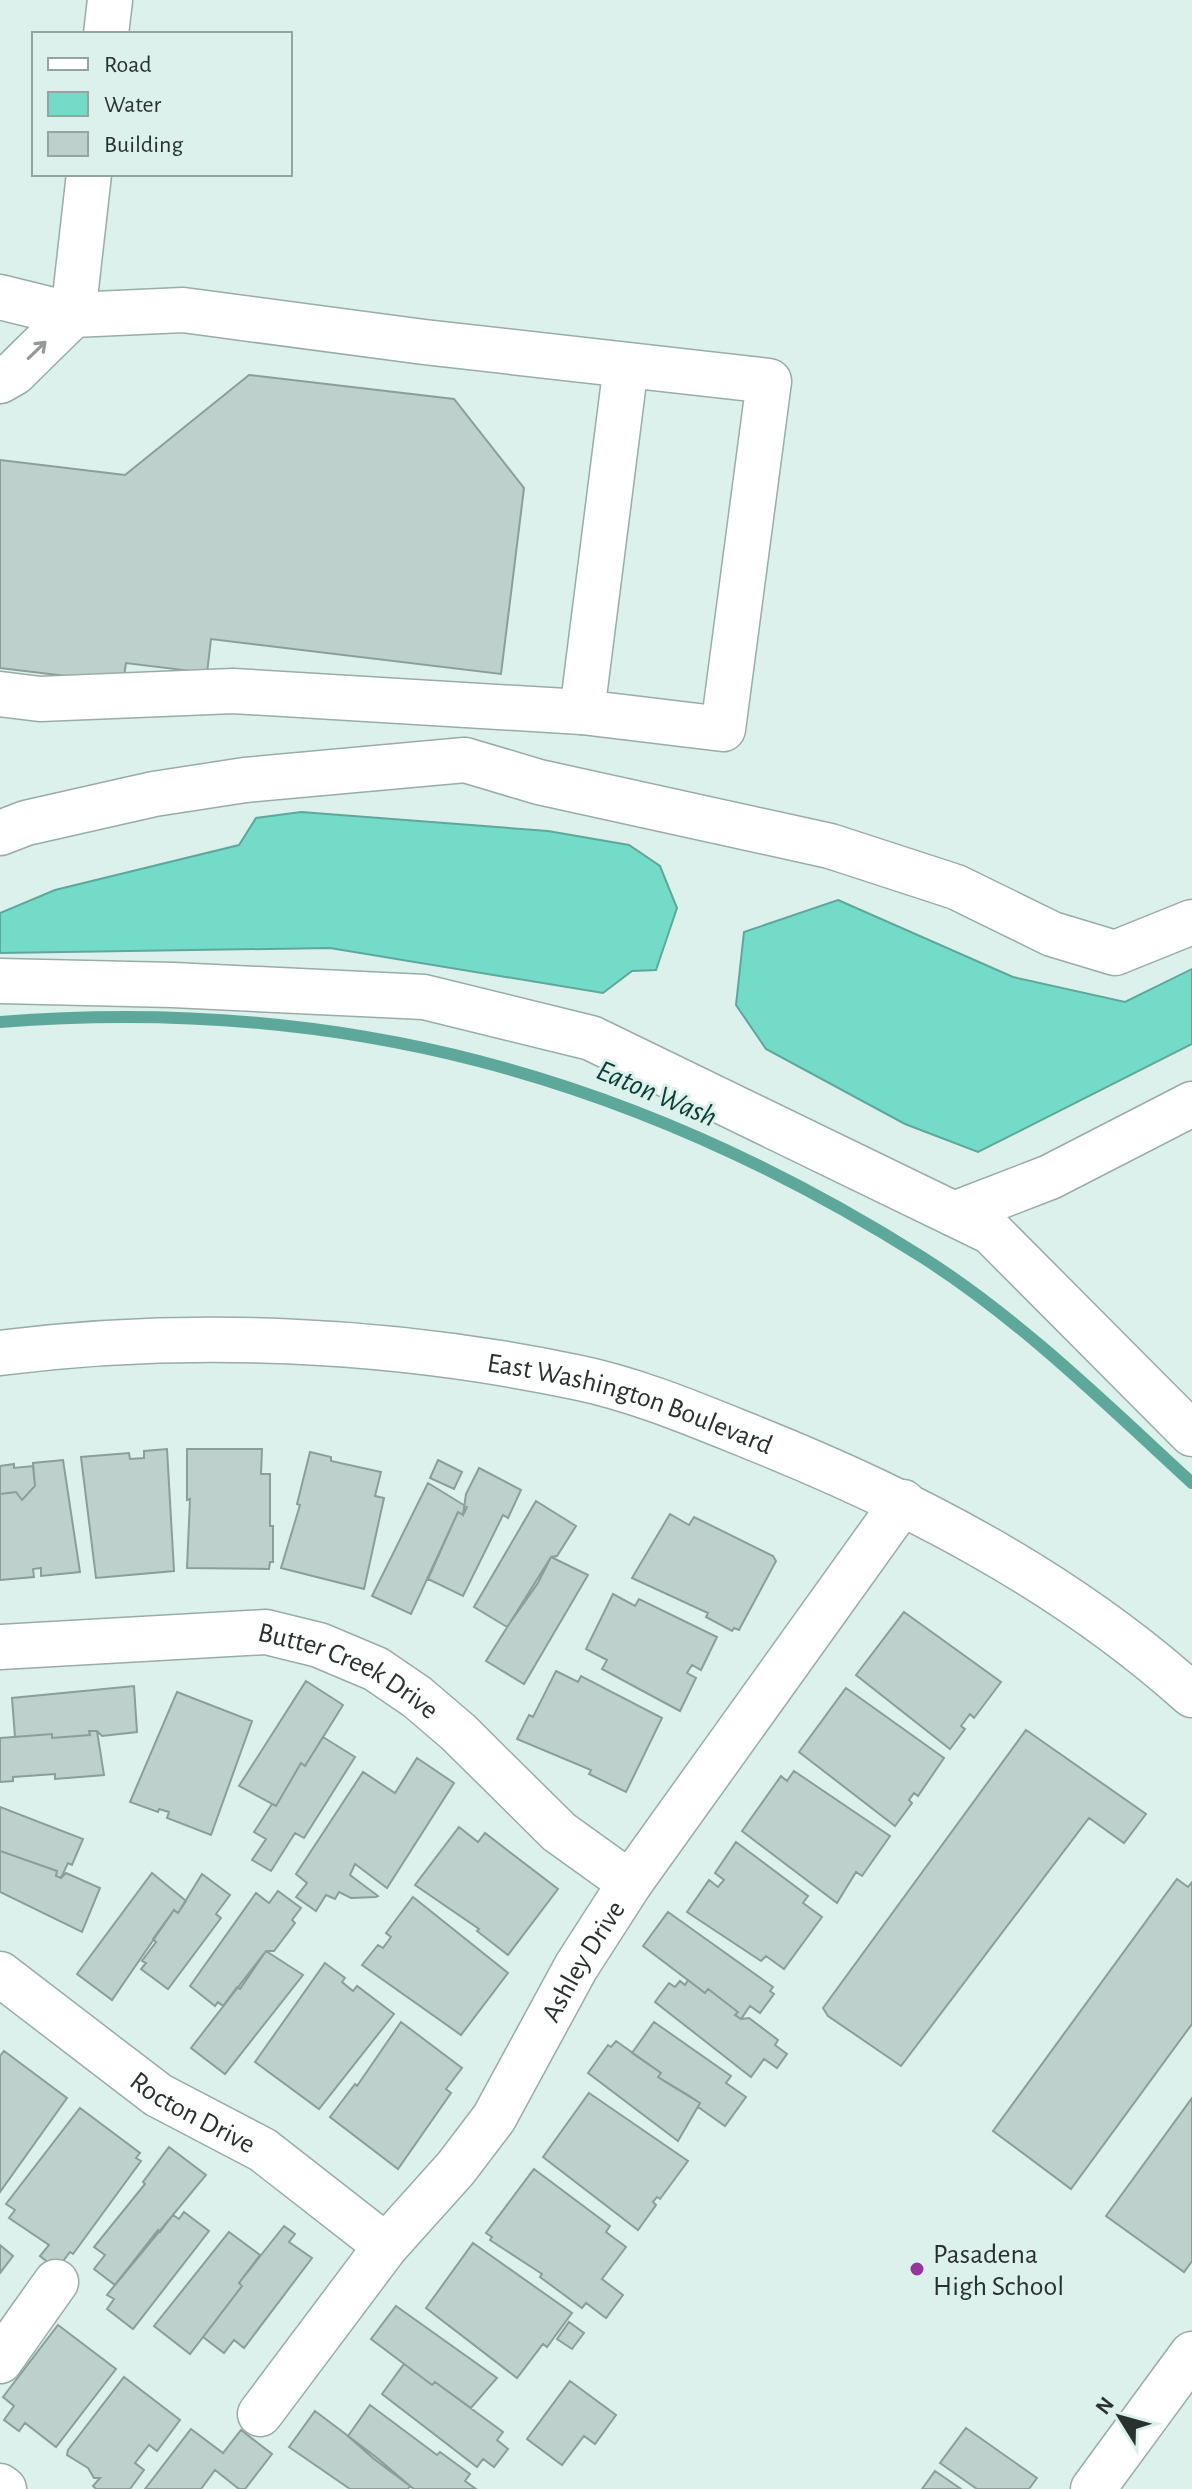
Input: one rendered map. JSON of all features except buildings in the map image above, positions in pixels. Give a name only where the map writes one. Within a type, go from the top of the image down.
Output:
[{"type":"street","points":[[106,32],[110,0]]},
{"type":"street","points":[[0,381],[14,373],[73,315],[89,176]]},
{"type":"street","points":[[0,297],[73,315],[183,310],[769,381],[723,729],[582,712],[233,691],[40,699],[0,694]]},
{"type":"street","points":[[582,712],[626,365]]},
{"type":"street","points":[[0,833],[26,823],[154,794],[230,783],[465,760],[539,782],[830,846],[956,887],[1052,934],[1115,953],[1192,922]]},
{"type":"street","points":[[0,981],[173,985],[424,997],[591,1038],[991,1232],[1192,1434]]},
{"type":"street","points":[[954,1214],[1050,1177],[1192,1104]]},
{"type":"street","name":"East Washington Boulevard","points":[[0,1353],[77,1343],[212,1341],[345,1346],[478,1359],[579,1377],[689,1412],[903,1502],[991,1551],[1075,1605],[1192,1695]]},
{"type":"street","name":"Ashley Drive","points":[[260,2414],[386,2246],[456,2168],[494,2118],[576,1967],[630,1883],[903,1502]]},
{"type":"street","name":"Butter Creek Drive","points":[[0,1647],[266,1632],[319,1645],[376,1669],[417,1697],[458,1732],[559,1832],[630,1883]]},
{"type":"street","name":"Rocton Drive","points":[[0,1974],[158,2095],[263,2150],[386,2246]]},
{"type":"street","points":[[0,2361],[56,2282]]},
{"type":"street","points":[[1093,2489],[1192,2354]]},
{"type":"water","points":[[301,812],[548,831],[629,845],[660,866],[677,908],[656,970],[632,971],[603,993],[330,948],[0,953],[0,913],[55,890],[239,845],[256,818]]},
{"type":"water","points":[[838,900],[1013,977],[1125,1002],[1192,969],[1192,1044],[978,1152],[905,1124],[766,1049],[736,1005],[744,932]]},
{"type":"waterway","name":"Eaton Wash","points":[[0,1022],[125,1017],[247,1022],[365,1037],[480,1062],[594,1096],[705,1140],[814,1194],[922,1257],[1028,1335],[1192,1483]]},
{"type":"place","name":"Pasadena High School","points":[[917,2269]]}]
